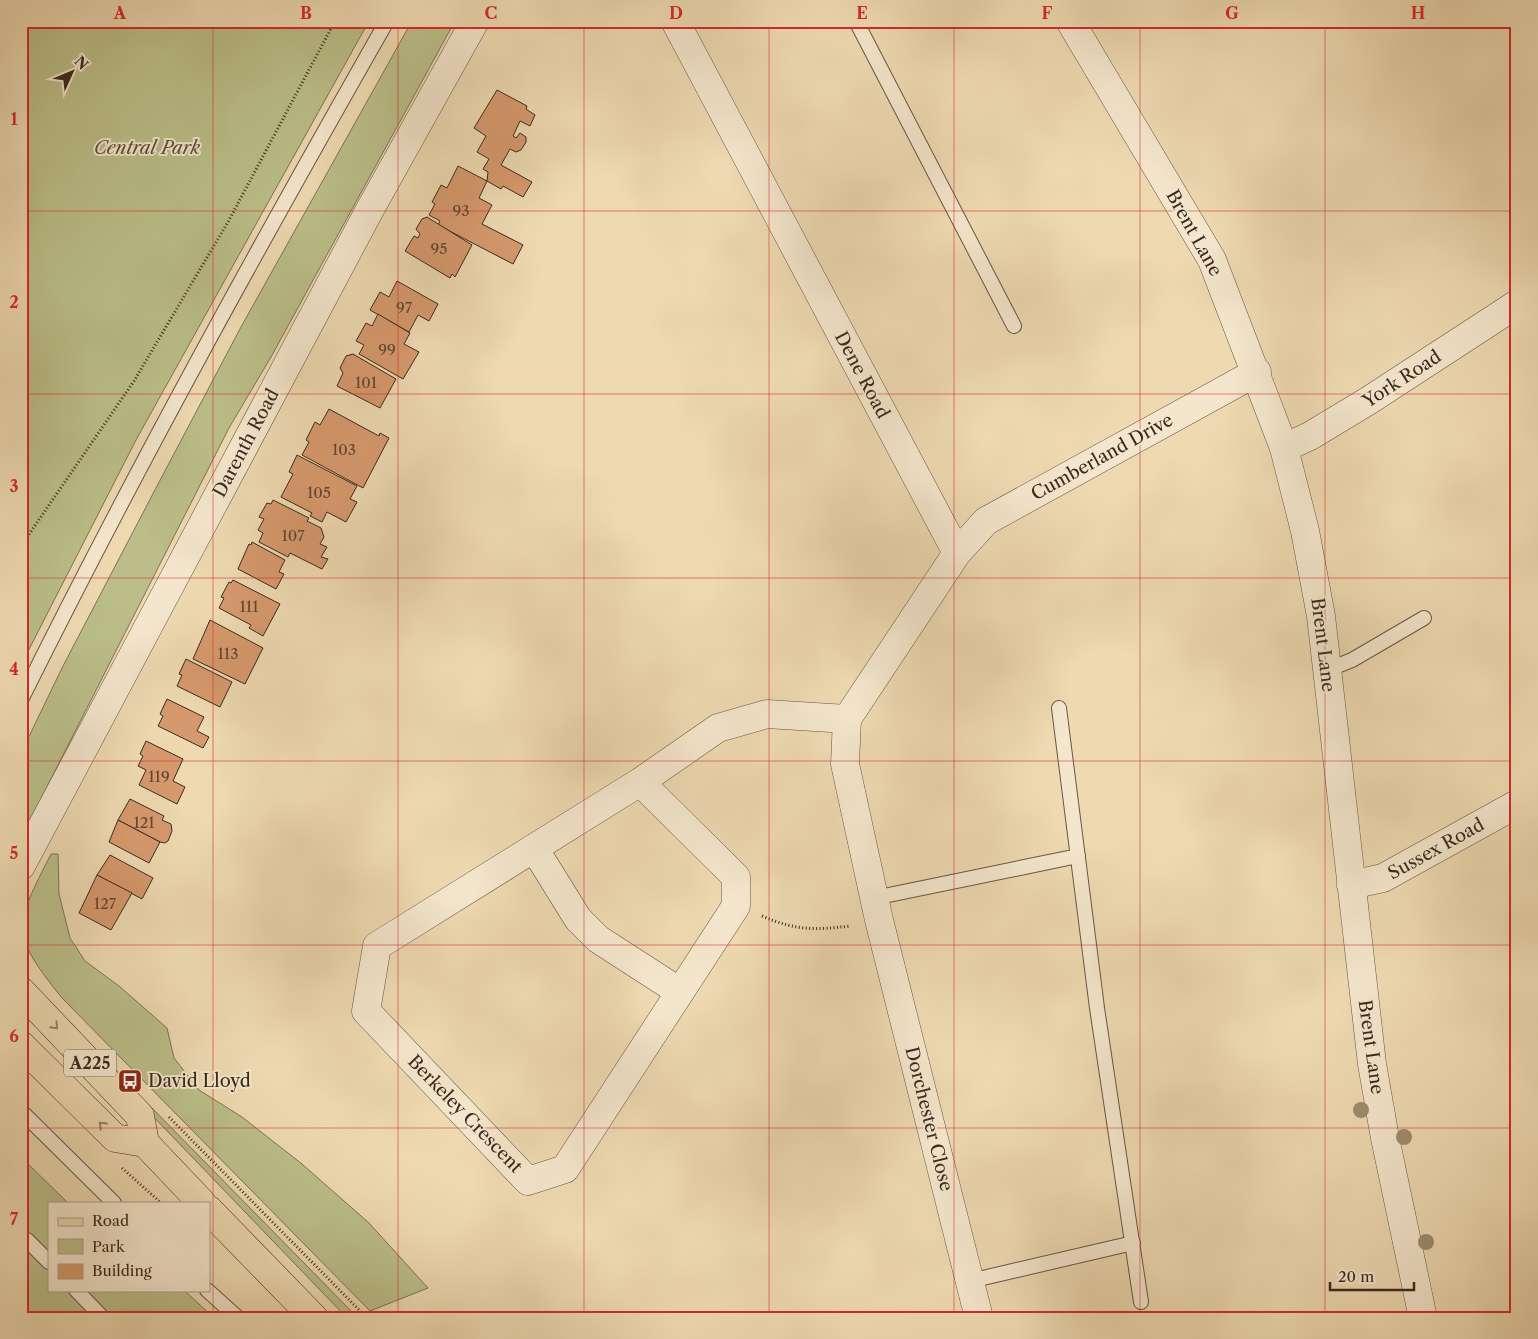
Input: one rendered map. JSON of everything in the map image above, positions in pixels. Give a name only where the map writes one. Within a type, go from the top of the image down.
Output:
[{"type":"main road","name":"A225","points":[[21,991],[140,1116],[145,1143],[115,1138],[21,1046]]},
{"type":"main road","points":[[145,1143],[201,1202]]},
{"type":"main road","points":[[210,1211],[314,1318]]},
{"type":"street","name":"Darenth Road","points":[[21,866],[368,213],[475,21]]},
{"type":"street","name":"Dene Road","points":[[675,21],[957,553]]},
{"type":"street","name":"Brent Lane","points":[[1070,21],[1212,260],[1257,372],[1284,448],[1305,531],[1321,616],[1372,1064],[1385,1138],[1424,1318]]},
{"type":"street","name":"York Road","points":[[1284,448],[1310,436],[1368,401],[1517,304]]},
{"type":"street","name":"Cumberland Drive","points":[[957,553],[986,520],[1257,372]]},
{"type":"street","points":[[846,718],[957,553]]},
{"type":"street","name":"Berkeley Crescent","points":[[736,906],[565,1169],[528,1181],[366,1011],[377,946],[640,782],[718,728],[767,714],[846,718]]},
{"type":"street","name":"Dorchester Close","points":[[846,718],[845,764],[876,909],[980,1318]]},
{"type":"street","points":[[640,782],[736,877],[736,906]]},
{"type":"street","name":"Sussex Road","points":[[1351,885],[1383,878],[1517,804]]},
{"type":"street","points":[[534,848],[578,919],[598,939],[680,992]]},
{"type":"lane","points":[[21,700],[181,393],[387,21]]},
{"type":"lane","points":[[856,21],[1014,326]]},
{"type":"lane","points":[[1327,670],[1352,660],[1424,618]]},
{"type":"lane","points":[[1059,708],[1097,1008],[1141,1302]]},
{"type":"lane","points":[[876,909],[1078,856]]},
{"type":"lane","points":[[21,1111],[113,1202]]},
{"type":"lane","points":[[21,1238],[27,1240],[48,1261]]},
{"type":"lane","points":[[970,1281],[1132,1243]]},
{"type":"lane","points":[[78,1292],[103,1318]]},
{"type":"lane","points":[[209,1292],[238,1318]]},
{"type":"path","points":[[21,546],[144,364],[228,222],[335,21]]},
{"type":"path","points":[[736,906],[781,924],[811,930],[876,909]]},
{"type":"path","points":[[164,1112],[367,1318]]},
{"type":"green space","name":"Central Park","points":[[21,21],[369,21],[136,440],[21,665]]},
{"type":"green space","points":[[412,21],[455,21],[271,357],[229,428],[21,838],[21,753],[63,666],[241,327]]},
{"type":"green space","points":[[51,854],[58,854],[59,894],[70,938],[85,961],[119,986],[167,1028],[174,1058],[199,1090],[242,1117],[302,1164],[369,1223],[428,1288],[370,1311],[62,998],[33,958],[25,943],[23,929],[24,914]]},
{"type":"green space","points":[[149,1105],[358,1318],[347,1318],[145,1108]]},
{"type":"green space","points":[[21,1157],[67,1202],[48,1202],[48,1292],[186,1292],[214,1318],[21,1318]]},
{"type":"building","points":[[497,90],[527,106],[526,109],[535,115],[530,126],[520,121],[513,136],[516,138],[520,133],[526,137],[526,142],[521,150],[516,152],[510,149],[501,165],[532,182],[523,197],[503,186],[501,189],[487,181],[488,172],[483,169],[489,159],[477,152],[486,136],[474,128]]},
{"type":"building","points":[[458,166],[487,181],[479,198],[492,205],[482,224],[523,245],[513,264],[438,225],[440,221],[429,215],[435,204],[432,202],[441,185],[447,188]]},
{"type":"building","points":[[427,217],[472,245],[455,277],[452,274],[450,278],[405,251],[414,236],[418,238],[420,234],[416,229],[422,219]]},
{"type":"building","points":[[397,281],[438,304],[429,321],[418,315],[409,332],[370,310],[380,292],[389,297]]},
{"type":"building","points":[[378,314],[410,333],[404,344],[419,352],[403,379],[359,354],[364,345],[356,341],[366,323],[372,326]]},
{"type":"building","points":[[353,354],[396,379],[380,408],[337,386],[343,373],[340,368],[346,356]]},
{"type":"building","points":[[329,409],[379,436],[380,433],[389,438],[363,488],[302,455],[309,442],[306,440],[315,422],[320,425]]},
{"type":"building","points":[[297,455],[357,486],[350,499],[357,502],[346,522],[327,512],[322,522],[310,516],[312,513],[281,497],[293,474],[289,472]]},
{"type":"building","points":[[273,500],[309,518],[307,521],[321,528],[324,537],[320,544],[327,547],[321,557],[328,559],[322,569],[290,553],[288,557],[259,542],[263,533],[258,530],[264,519],[259,517],[267,503],[271,504]]},
{"type":"building","points":[[252,542],[285,560],[279,572],[284,574],[276,589],[238,569],[249,544],[251,545]]},
{"type":"building","points":[[233,580],[280,604],[263,636],[249,628],[251,625],[219,608],[224,598],[221,597],[229,582],[231,583]]},
{"type":"building","points":[[210,620],[263,648],[245,684],[193,659]]},
{"type":"building","points":[[186,659],[232,682],[220,707],[177,686],[182,675],[179,674]]},
{"type":"building","points":[[167,699],[204,717],[197,731],[209,737],[203,748],[158,726],[163,716],[160,714]]},
{"type":"building","points":[[146,741],[183,759],[173,781],[185,787],[177,804],[139,785],[146,770],[138,766],[143,756],[140,754]]},
{"type":"building","points":[[130,799],[164,816],[162,820],[171,824],[172,831],[168,841],[165,843],[160,842],[118,820]]},
{"type":"building","points":[[118,820],[160,842],[149,863],[109,842]]},
{"type":"building","points":[[110,855],[153,878],[142,899],[97,875]]},
{"type":"building","points":[[97,875],[132,893],[111,930],[79,913]]},
{"type":"place","name":"David Lloyd","points":[[130,1081]]}]
